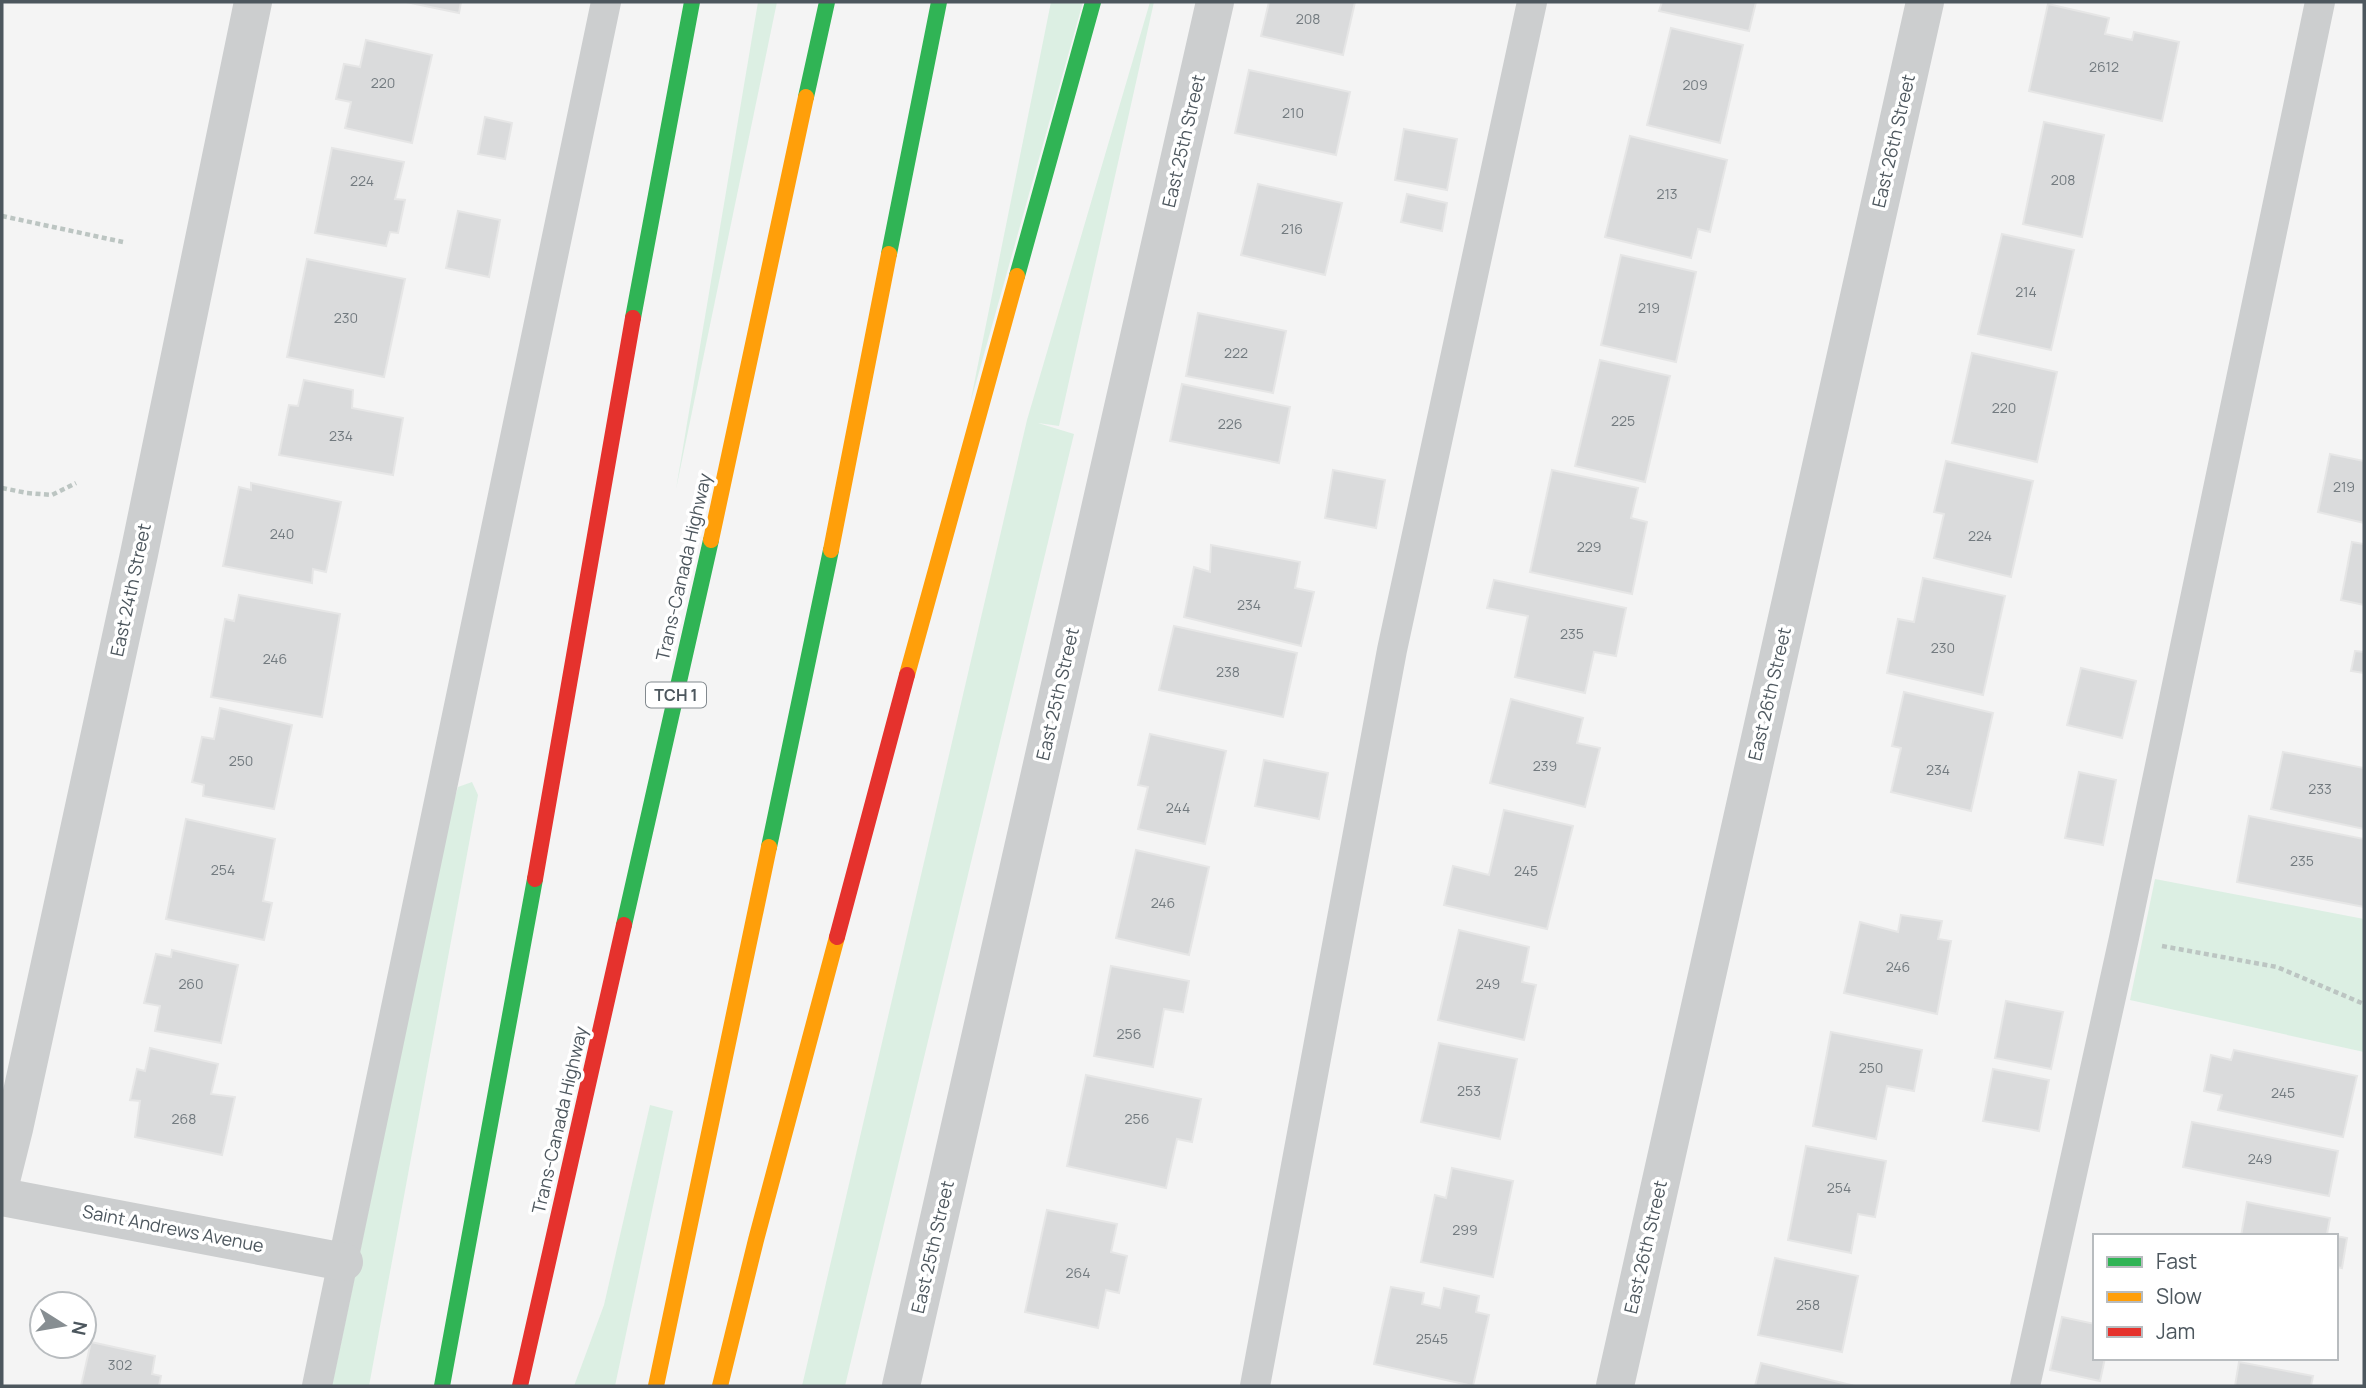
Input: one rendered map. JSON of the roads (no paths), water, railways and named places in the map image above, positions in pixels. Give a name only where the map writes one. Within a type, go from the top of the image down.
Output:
[{"type":"highway","points":[[442,1386],[568,704],[644,256],[692,2]]},
{"type":"highway","name":"Trans-Canada Highway","points":[[520,1386],[710,543],[827,2]]},
{"type":"highway","points":[[656,1386],[831,551],[940,2]]},
{"type":"highway","points":[[720,1386],[756,1240],[960,478],[1093,2]]},
{"type":"street","name":"East 24th Street","points":[[2,1177],[139,554],[253,2]]},
{"type":"street","name":"East 25th Street","points":[[901,1386],[1215,2]]},
{"type":"street","name":"East 26th Street","points":[[1615,1386],[1925,2]]},
{"type":"street","name":"Saint Andrews Avenue","points":[[2,1196],[344,1262]]},
{"type":"lane","points":[[317,1386],[606,2]]},
{"type":"lane","points":[[1255,1386],[1392,650],[1532,2]]},
{"type":"lane","points":[[2025,1386],[2123,939],[2320,2]]}]
